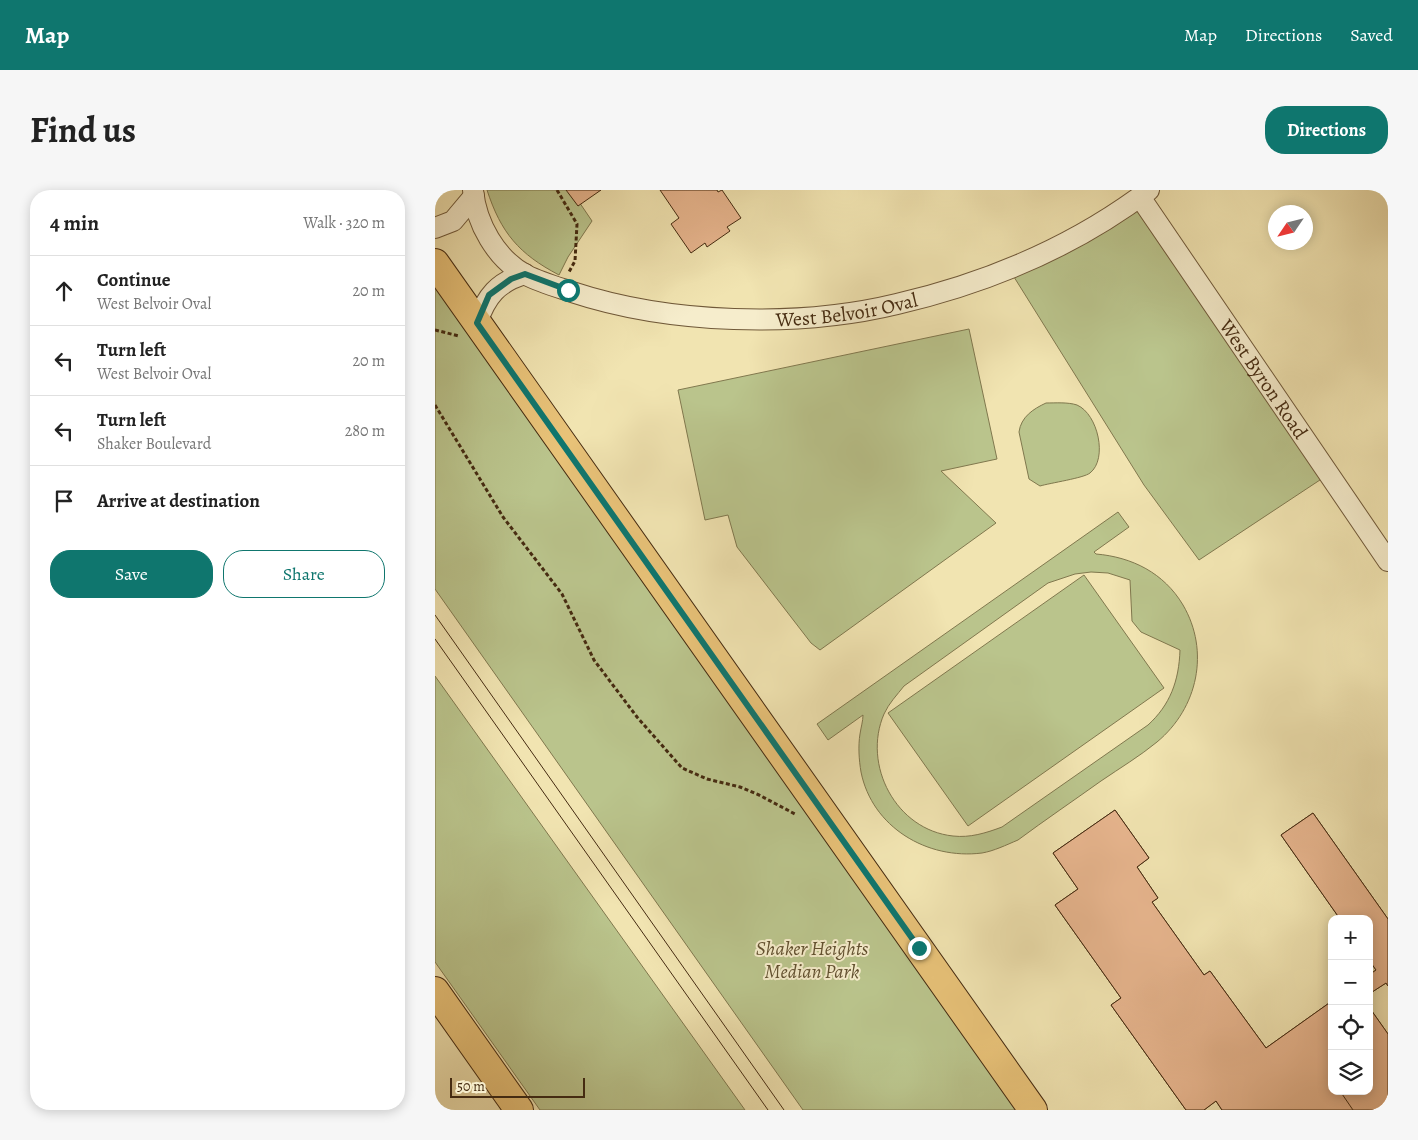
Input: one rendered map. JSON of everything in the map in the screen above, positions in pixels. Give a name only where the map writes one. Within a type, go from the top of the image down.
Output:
[{"type":"main road","points":[[435,263],[470,330],[1033,1110]]},
{"type":"main road","points":[[435,990],[519,1110]]},
{"type":"street","name":"West Belvoir Oval","points":[[474,193],[481,222],[490,239],[506,259],[525,274],[599,301],[633,308],[709,318],[786,318],[862,312],[936,294],[1009,269],[1074,238],[1144,193]]},
{"type":"street","points":[[435,228],[453,220],[474,193]]},
{"type":"street","name":"West Byron Road","points":[[1144,193],[1388,561]]},
{"type":"street","points":[[470,330],[492,291],[505,281],[525,274]]},
{"type":"path","points":[[557,190],[577,224],[575,261],[560,288]]},
{"type":"path","points":[[435,330],[470,330]]},
{"type":"path","points":[[435,405],[503,518],[562,594],[594,660],[637,717],[682,768],[707,779],[759,795],[793,812],[800,819]]},
{"type":"green space","points":[[487,190],[571,190],[592,221],[568,257],[559,275],[533,259],[513,241],[492,205]]},
{"type":"green space","points":[[1140,197],[1329,474],[1199,560],[1144,485],[1009,269]]},
{"type":"green space","name":"Shaker Heights Median Park","points":[[435,263],[1033,1110],[803,1110],[435,589]]},
{"type":"green space","points":[[969,329],[997,459],[941,471],[996,523],[820,650],[811,643],[737,547],[728,515],[705,520],[678,390]]},
{"type":"green space","points":[[1046,403],[1073,404],[1084,410],[1095,427],[1098,437],[1099,458],[1087,475],[1040,486],[1029,479],[1019,432],[1022,422],[1028,414]]},
{"type":"green space","points":[[1118,512],[1129,527],[1094,552],[1134,563],[1157,576],[1183,605],[1196,641],[1196,678],[1182,713],[1171,728],[1144,752],[1018,840],[987,852],[961,854],[941,851],[922,845],[905,836],[890,824],[877,809],[867,792],[861,772],[859,753],[863,715],[828,740],[817,724]],"holes":[[[1091,572],[1108,573],[1130,580],[1132,621],[1141,632],[1180,650],[1178,672],[1172,692],[1156,717],[1148,725],[1002,827],[978,834],[953,836],[933,831],[915,822],[900,808],[889,792],[881,773],[877,754],[878,734],[884,714],[893,699],[904,686],[1048,583],[1075,574]]]},
{"type":"green space","points":[[1084,575],[1164,688],[968,826],[888,713]]},
{"type":"green space","points":[[435,676],[745,1110],[540,1110],[435,962]]},
{"type":"building","points":[[566,190],[601,190],[578,206]]},
{"type":"building","points":[[660,190],[717,190],[718,192],[722,190],[741,218],[727,227],[730,231],[707,247],[705,243],[691,253],[671,224],[679,218]]},
{"type":"building","points":[[1115,810],[1149,858],[1137,867],[1158,898],[1152,902],[1204,975],[1210,971],[1266,1048],[1328,1004],[1328,1075],[1318,1061],[1290,1082],[1310,1110],[1222,1110],[1216,1101],[1204,1110],[1186,1110],[1111,1005],[1121,998],[1055,905],[1078,889],[1053,853]]},
{"type":"building","points":[[1115,810],[1149,858],[1137,867],[1158,898],[1152,902],[1204,975],[1210,971],[1266,1048],[1328,1004],[1328,1095],[1373,1095],[1373,1013],[1388,1034],[1388,1110],[1222,1110],[1216,1101],[1204,1110],[1186,1110],[1111,1005],[1121,998],[1055,905],[1078,889],[1053,853]]},
{"type":"building","points":[[1313,813],[1388,919],[1388,986],[1386,983],[1373,991],[1373,972],[1376,970],[1373,966],[1373,915],[1337,915],[1281,835]]},
{"type":"building","points":[[1313,813],[1388,919],[1388,986],[1386,983],[1373,991],[1373,972],[1376,970],[1373,966],[1373,915],[1337,915],[1281,835]]},
{"type":"building","points":[[1373,1013],[1388,1034],[1388,1110],[1353,1110],[1343,1095],[1373,1095]]},
{"type":"tram line","points":[[435,615],[784,1110]]},
{"type":"tram line","points":[[435,639],[768,1110]]},
{"type":"route","points":[[568,290],[525,274],[505,281],[489,295],[477,323],[919,948]]}]
